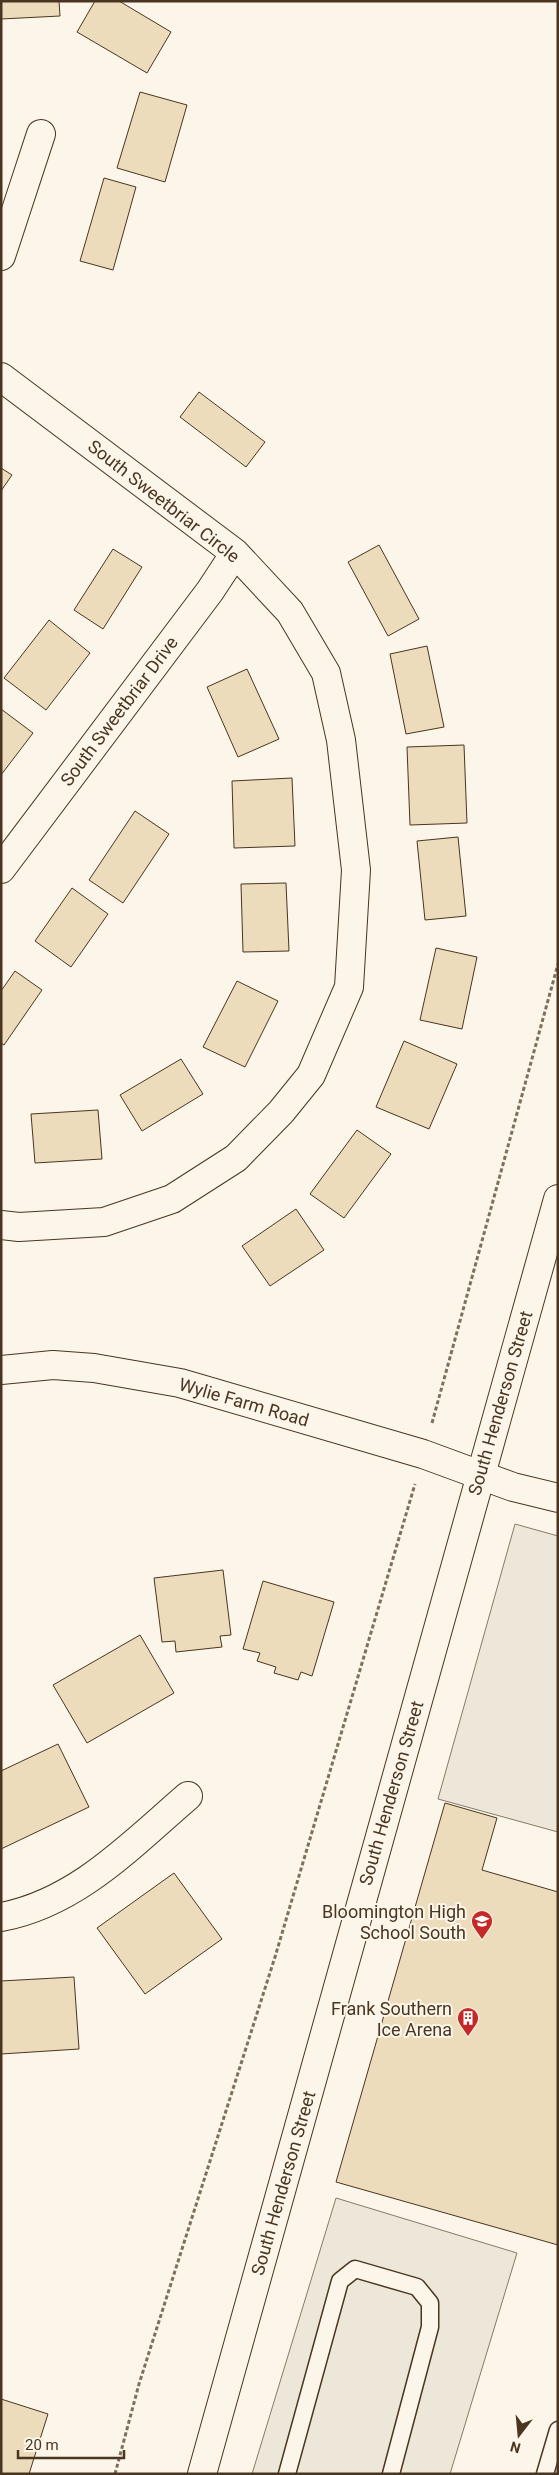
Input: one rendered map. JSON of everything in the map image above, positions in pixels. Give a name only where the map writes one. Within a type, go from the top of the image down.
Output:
[{"type":"street","points":[[1,256],[41,134]]},
{"type":"street","name":"South Sweetbriar Circle","points":[[1,377],[235,553],[290,612],[326,673],[341,740],[356,870],[349,987],[311,1075],[281,1112],[236,1158],[172,1199],[104,1222],[20,1228],[1,1225]]},
{"type":"street","name":"South Sweetbriar Drive","points":[[1,869],[210,590],[235,553]]},
{"type":"street","name":"South Henderson Street","points":[[202,2474],[558,1199]]},
{"type":"street","name":"Wylie Farm Road","points":[[1,1370],[53,1365],[135,1374],[180,1383],[423,1454],[513,1487],[558,1498]]},
{"type":"street","points":[[1,1917],[13,1915],[74,1890],[95,1876],[188,1796]]},
{"type":"lane","points":[[287,2474],[340,2281],[355,2269],[417,2287],[430,2303],[430,2327],[391,2474]]},
{"type":"lane","points":[[545,2474],[558,2430]]},
{"type":"path","points":[[115,2474],[139,2384],[278,1947],[423,1454],[558,964]]},
{"type":"shaded area","points":[[515,1524],[558,1536],[558,1832],[438,1799]]},
{"type":"shaded area","points":[[336,2198],[517,2253],[450,2474],[252,2474]]},
{"type":"building","points":[[1,1],[59,1],[60,16],[1,19]]},
{"type":"building","points":[[95,1],[119,1],[171,32],[147,73],[77,32]]},
{"type":"building","points":[[140,92],[187,105],[165,182],[117,168]]},
{"type":"building","points":[[104,178],[136,187],[113,270],[80,261]]},
{"type":"building","points":[[199,392],[265,442],[246,467],[180,417]]},
{"type":"building","points":[[1,468],[12,475],[1,491]]},
{"type":"building","points":[[379,545],[419,619],[388,636],[348,562]]},
{"type":"building","points":[[113,549],[142,567],[103,629],[74,610]]},
{"type":"building","points":[[49,620],[90,653],[46,710],[4,678]]},
{"type":"building","points":[[427,646],[444,727],[406,734],[390,654]]},
{"type":"building","points":[[247,669],[279,739],[238,757],[207,687]]},
{"type":"building","points":[[1,709],[33,733],[1,775]]},
{"type":"building","points":[[464,745],[467,823],[410,825],[407,747]]},
{"type":"building","points":[[292,778],[295,846],[234,848],[232,781]]},
{"type":"building","points":[[135,811],[169,834],[123,903],[89,880]]},
{"type":"building","points":[[458,837],[466,916],[425,920],[417,841]]},
{"type":"building","points":[[286,883],[289,951],[243,952],[241,884]]},
{"type":"building","points":[[72,888],[108,914],[71,967],[35,941]]},
{"type":"building","points":[[436,948],[477,957],[462,1029],[420,1020]]},
{"type":"building","points":[[15,971],[42,990],[4,1045],[1,1043],[1,991]]},
{"type":"building","points":[[237,981],[278,1001],[245,1067],[203,1047]]},
{"type":"building","points":[[404,1041],[457,1064],[429,1129],[376,1107]]},
{"type":"building","points":[[181,1059],[203,1094],[142,1131],[120,1095]]},
{"type":"building","points":[[98,1110],[102,1159],[35,1163],[31,1114]]},
{"type":"building","points":[[357,1130],[391,1154],[344,1218],[310,1194]]},
{"type":"building","points":[[296,1209],[324,1250],[270,1286],[242,1246]]},
{"type":"building","points":[[223,1570],[231,1635],[220,1636],[222,1647],[176,1652],[175,1641],[162,1642],[154,1578]]},
{"type":"building","points":[[263,1581],[334,1602],[312,1676],[301,1672],[298,1680],[274,1673],[276,1667],[257,1661],[260,1653],[243,1649]]},
{"type":"building","points":[[140,1635],[174,1693],[87,1743],[53,1685]]},
{"type":"building","points":[[58,1744],[89,1807],[1,1849],[1,1771]]},
{"type":"building","name":"Frank Southern Ice Arena","points":[[445,1803],[497,1818],[482,1870],[558,1892],[558,2245],[336,2182]]},
{"type":"building","points":[[174,1873],[222,1939],[145,1994],[97,1928]]},
{"type":"building","points":[[74,1977],[79,2049],[1,2054],[1,1981]]},
{"type":"building","points":[[1,2399],[48,2414],[29,2474],[1,2474]]},
{"type":"place","name":"Bloomington High School South","points":[[482,1940]]},
{"type":"place","name":"Frank Southern Ice Arena","points":[[468,2037]]}]
